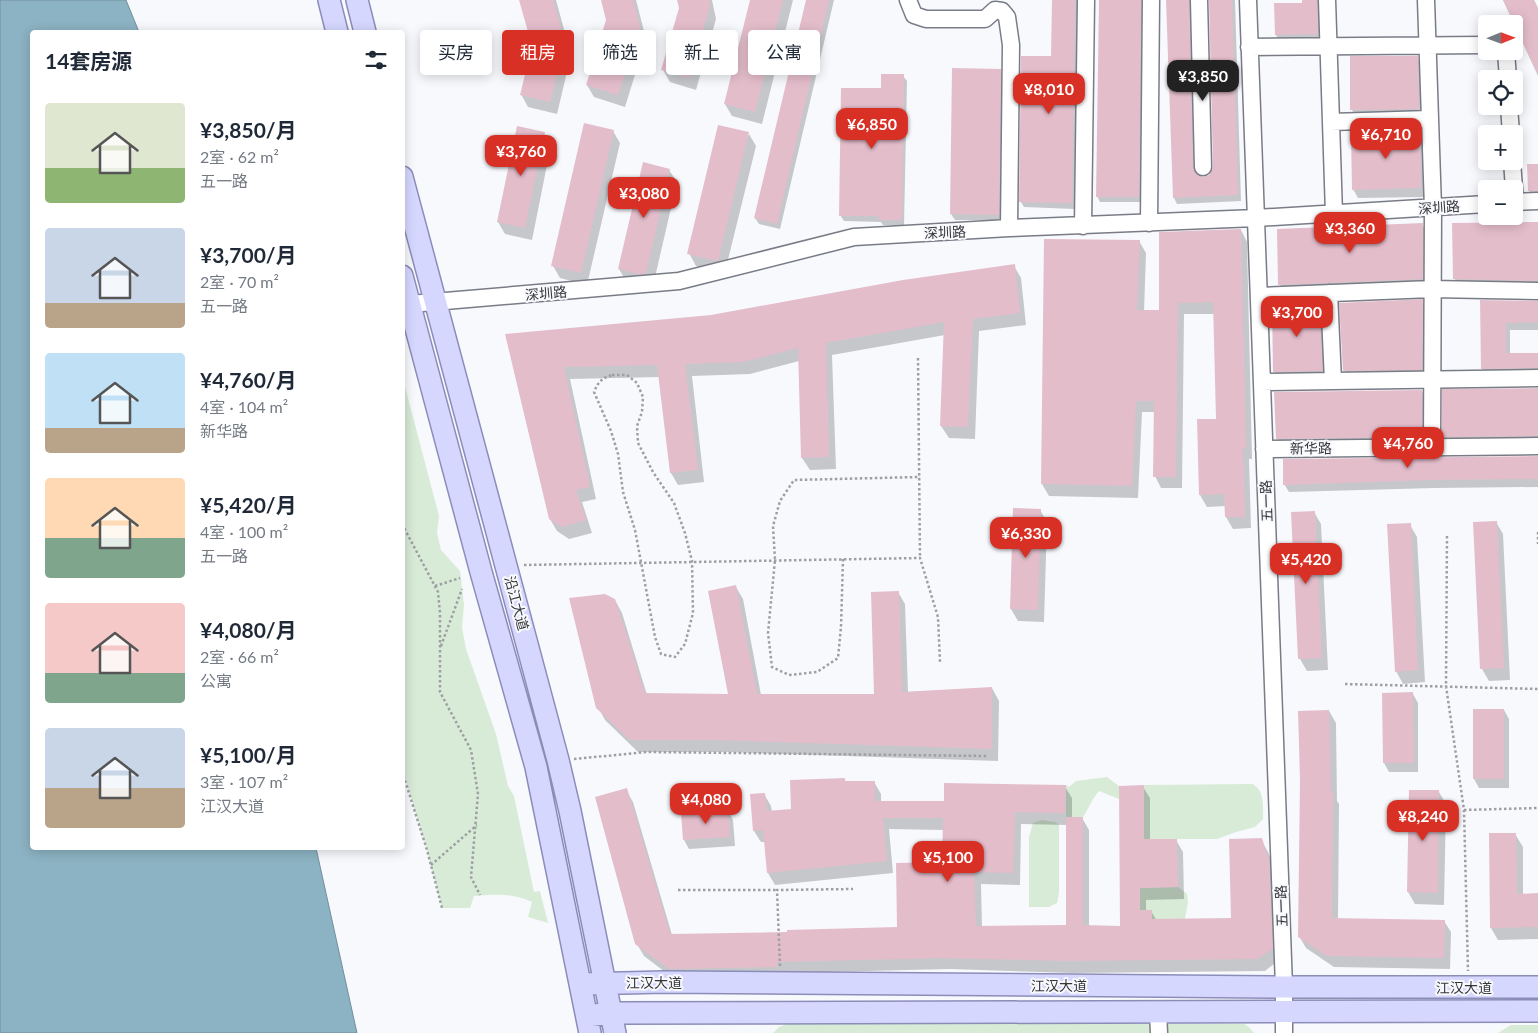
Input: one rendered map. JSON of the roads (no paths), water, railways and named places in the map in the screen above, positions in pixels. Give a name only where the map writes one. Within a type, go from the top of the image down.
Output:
[{"type":"main road","points":[[336,30],[330,4],[357,0],[364,30]]},
{"type":"main road","name":"沿江大道","points":[[405,188],[558,760],[613,1023]]},
{"type":"main road","name":"沿江大道","points":[[405,286],[536,767],[589,1024]]},
{"type":"main road","name":"江汉大道","points":[[581,984],[605,982],[1538,987]]},
{"type":"main road","name":"江汉大道","points":[[589,1024],[1158,1011],[1538,1011]]},
{"type":"street","points":[[908,0],[914,15],[926,19],[985,19],[995,10],[1002,11],[1007,17],[1011,44],[1009,228]]},
{"type":"street","points":[[1082,226],[1086,0]]},
{"type":"street","points":[[1150,223],[1152,0]]},
{"type":"street","points":[[1199,0],[1203,167]]},
{"type":"street","name":"五一路","points":[[1248,0],[1284,987],[1284,1033]]},
{"type":"street","points":[[1327,0],[1334,214]]},
{"type":"street","points":[[1426,0],[1433,208],[1432,447]]},
{"type":"street","points":[[1249,47],[1478,45]]},
{"type":"street","points":[[1331,122],[1430,119]]},
{"type":"street","points":[[1523,202],[1538,201]]},
{"type":"street","name":"深圳路","points":[[410,304],[679,281],[854,237],[1009,228],[1334,214],[1478,205]]},
{"type":"street","points":[[1259,296],[1432,289],[1538,291]]},
{"type":"street","points":[[1329,293],[1333,381]]},
{"type":"street","points":[[1262,382],[1538,378]]},
{"type":"street","name":"新华路","points":[[1264,449],[1538,446]]},
{"type":"street","points":[[1158,1011],[1159,1033]]},
{"type":"water","points":[[0,0],[126,0],[138,30],[30,30],[30,850],[316,850],[357,1033],[0,1033]]}]
